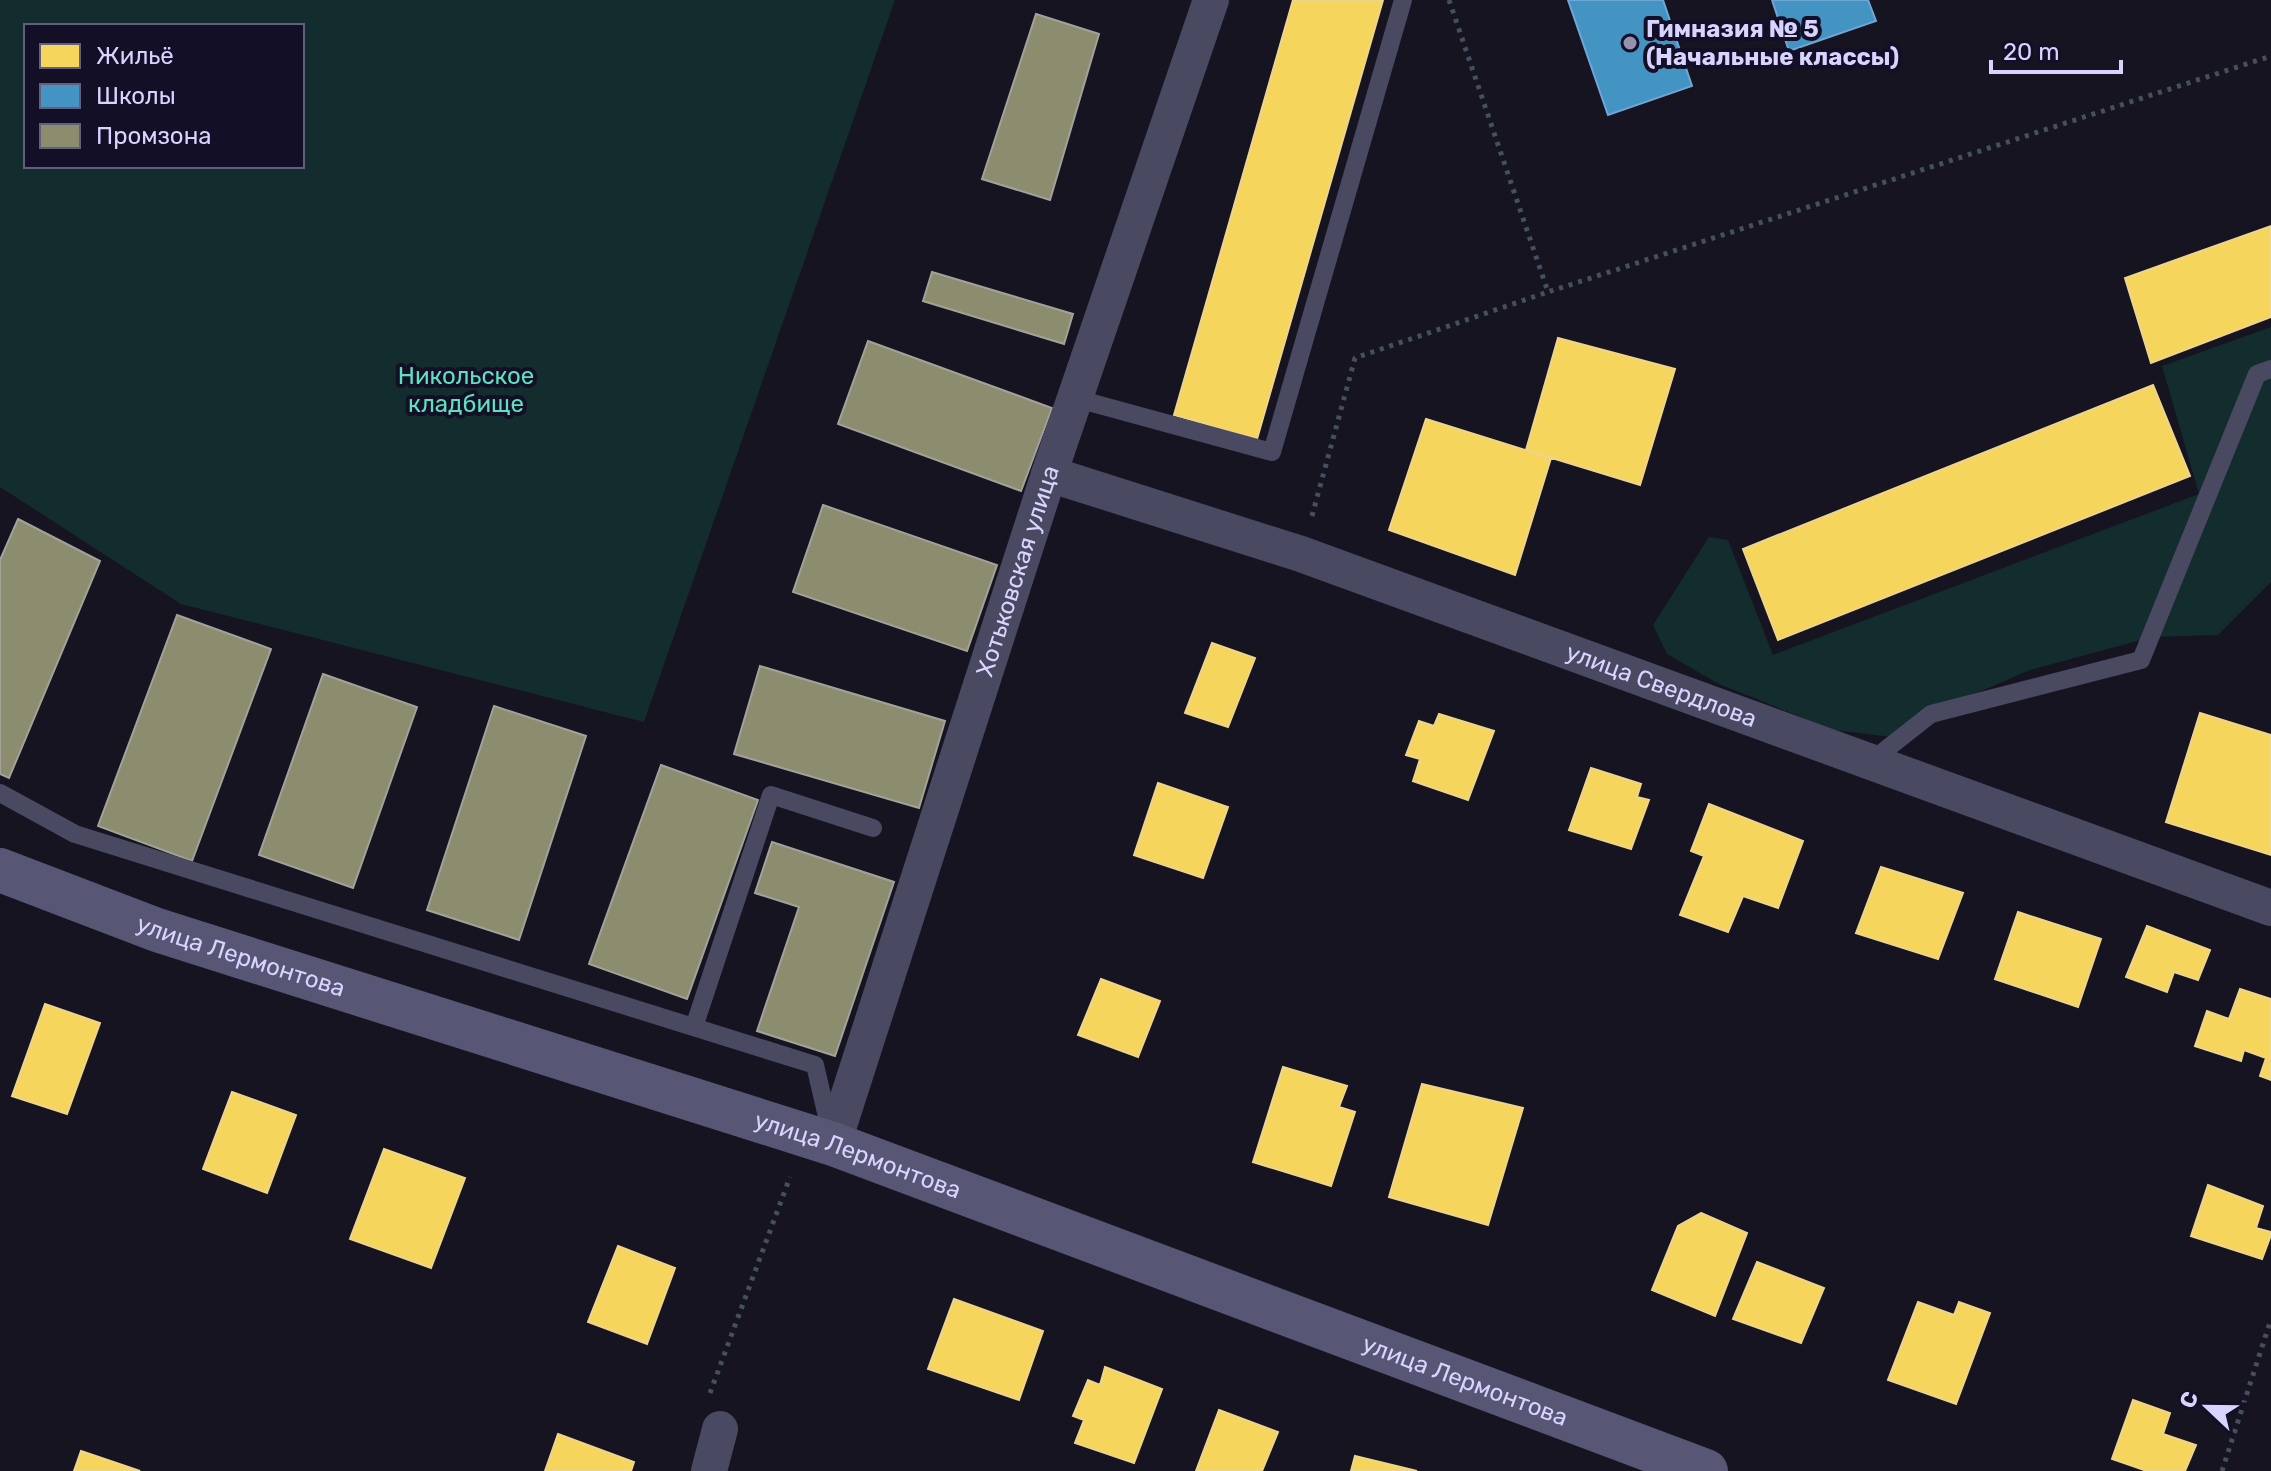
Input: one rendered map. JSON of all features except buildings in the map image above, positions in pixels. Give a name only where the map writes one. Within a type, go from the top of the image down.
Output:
[{"type":"street","name":"Хотьковская улица","points":[[820,1140],[1211,0]]},
{"type":"street","name":"улица Свердлова","points":[[1049,474],[1301,554],[2271,908]]},
{"type":"street","name":"улица Лермонтова","points":[[0,870],[157,930],[820,1140],[1706,1471]]},
{"type":"street","points":[[709,1471],[720,1429]]},
{"type":"lane","points":[[1074,398],[1272,452],[1403,0]]},
{"type":"lane","points":[[1870,762],[1931,714],[2141,660],[2257,374],[2271,369]]},
{"type":"lane","points":[[0,793],[75,834],[815,1065],[820,1140]]},
{"type":"lane","points":[[694,1027],[771,795],[873,828]]},
{"type":"path","points":[[1449,0],[1548,292]]},
{"type":"path","points":[[1301,554],[1355,358],[2271,56]]},
{"type":"path","points":[[709,1395],[820,1140]]},
{"type":"path","points":[[2222,1471],[2271,1319]]},
{"type":"green space","name":"Никольское кладбище","points":[[0,0],[895,0],[644,722],[181,604],[0,487]]},
{"type":"green space","points":[[2271,327],[2271,582],[2218,635],[2152,637],[2030,670],[1928,714],[1901,738],[1833,730],[1719,684],[1667,654],[1653,625],[1709,537],[1728,540],[1773,655],[2199,494],[2162,366]]},
{"type":"place","name":"Гимназия № 5 (Начальные классы)","points":[[1630,43]]}]
